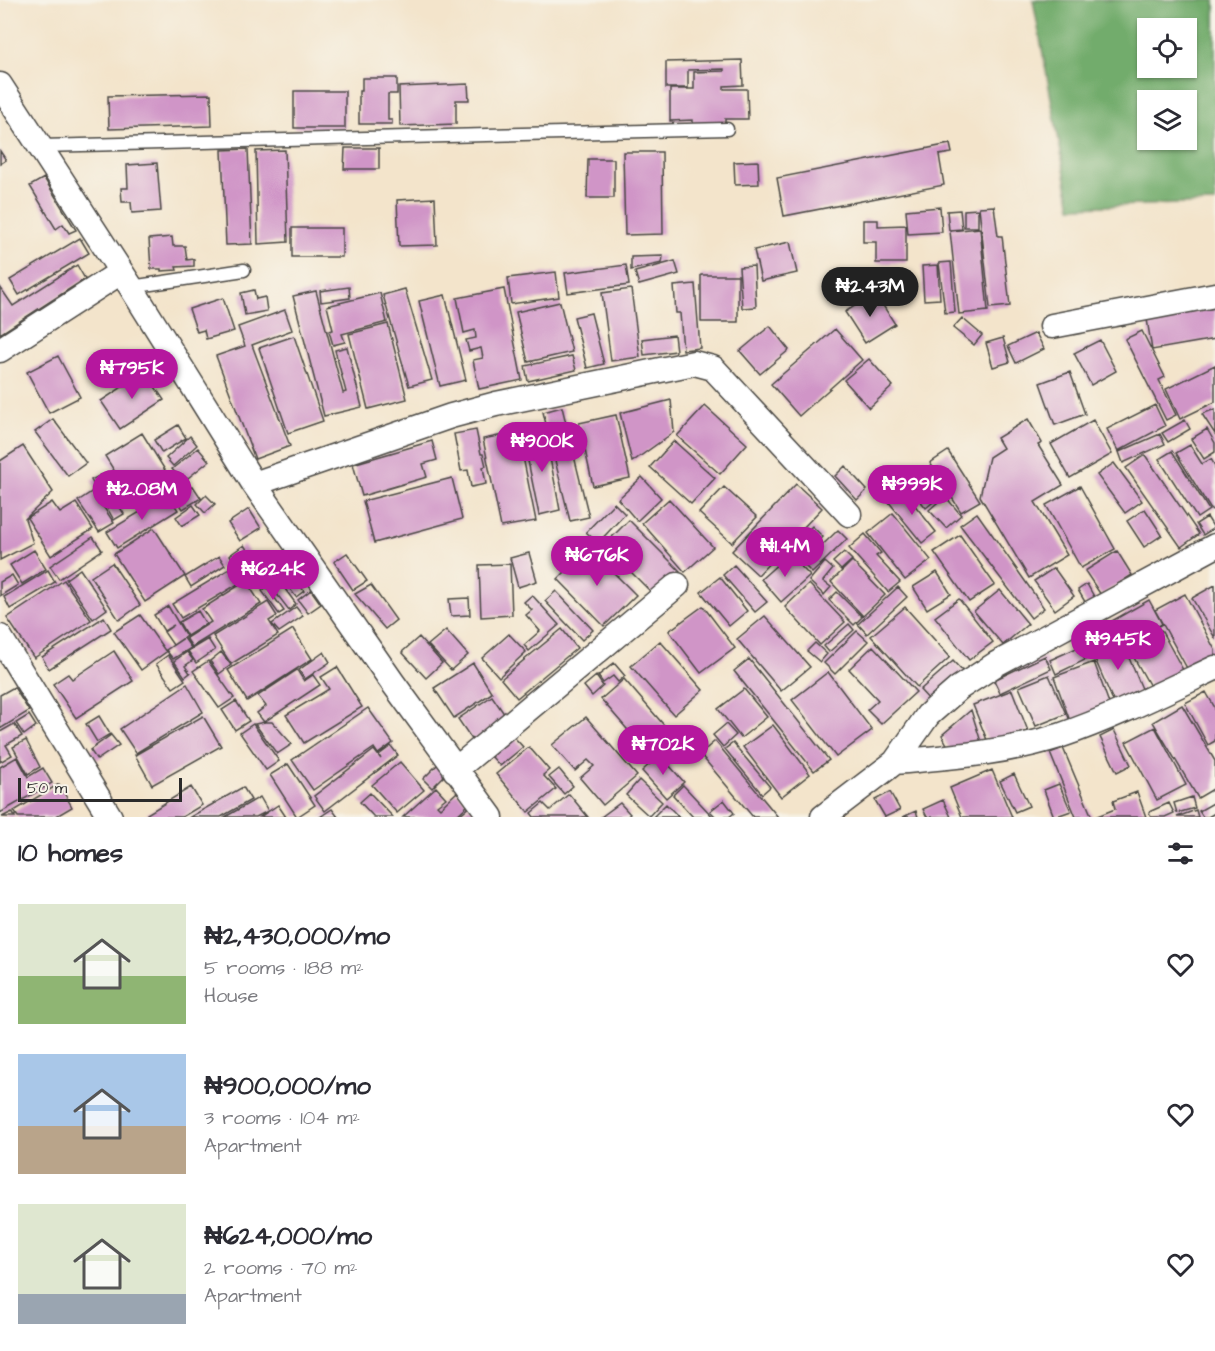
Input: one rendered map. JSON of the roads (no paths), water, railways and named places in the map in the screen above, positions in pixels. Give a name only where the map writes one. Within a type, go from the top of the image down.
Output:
[{"type":"street","points":[[0,85],[126,279],[254,484],[455,770],[491,817]]},
{"type":"street","points":[[0,350],[126,279]]},
{"type":"street","points":[[1052,326],[1215,295]]},
{"type":"street","points":[[254,484],[451,416],[496,404],[694,363],[713,368],[849,514]]},
{"type":"street","points":[[823,817],[895,762],[928,715],[959,688],[996,664],[1215,546]]},
{"type":"street","points":[[455,770],[677,585]]},
{"type":"street","points":[[0,637],[110,817]]},
{"type":"street","points":[[895,762],[1013,748],[1058,736],[1095,723],[1215,668]]},
{"type":"lane","points":[[41,146],[728,129]]},
{"type":"lane","points":[[126,279],[244,270]]}]
